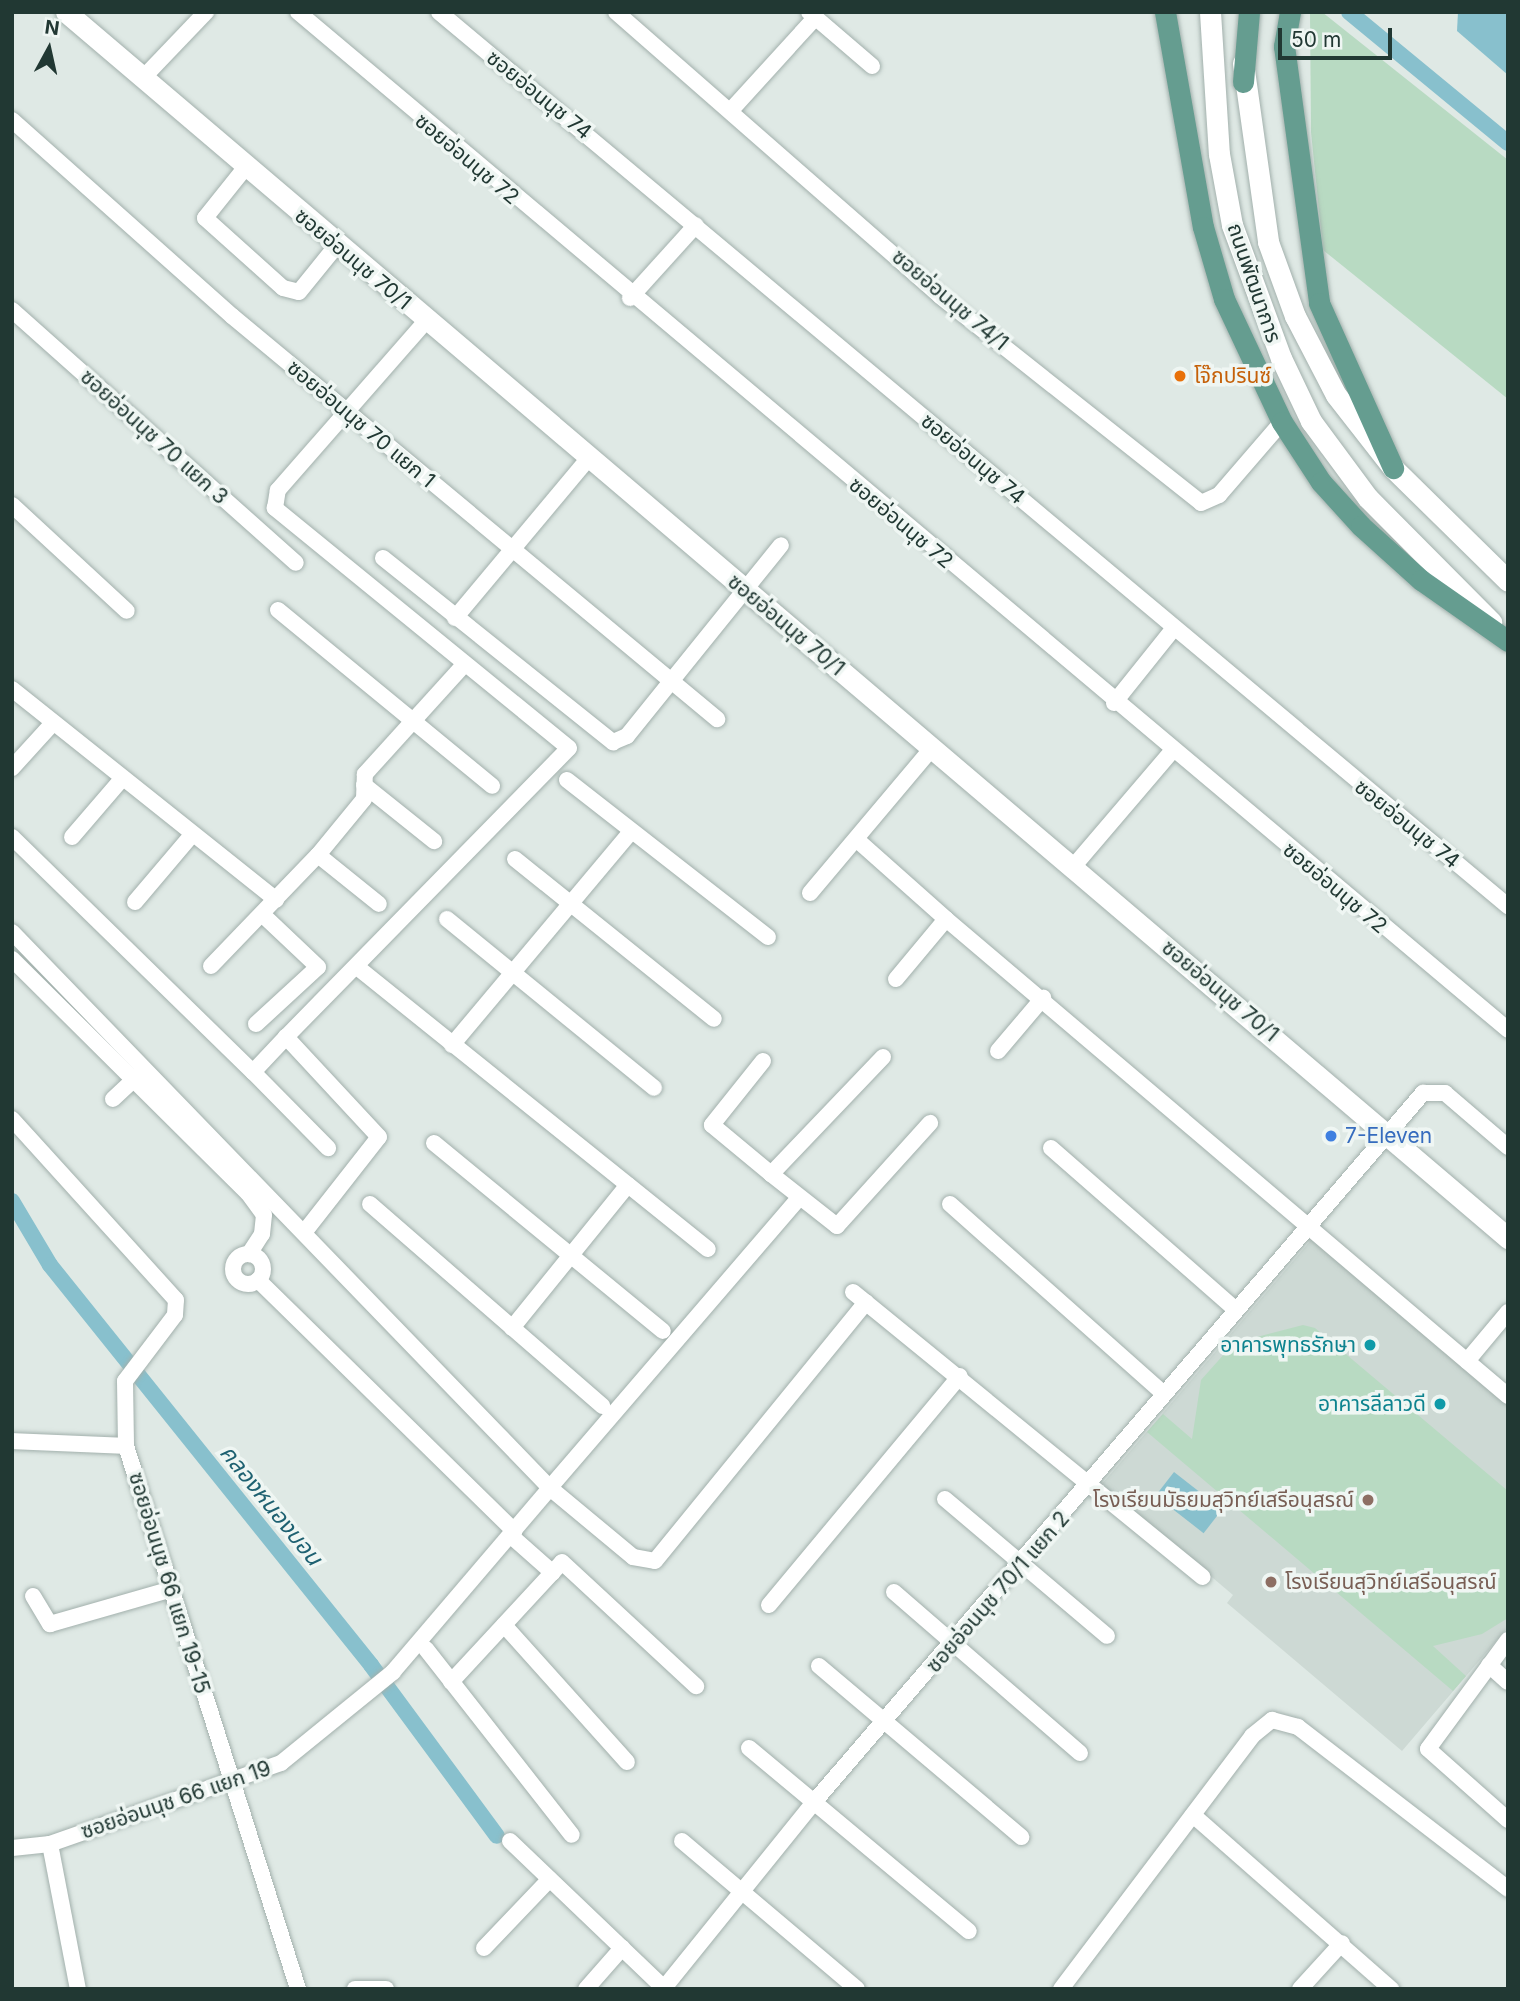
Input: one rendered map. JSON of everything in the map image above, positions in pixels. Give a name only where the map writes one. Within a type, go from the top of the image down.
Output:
[{"type":"main road","points":[[1165,12],[1202,227],[1224,299],[1282,422],[1321,482],[1361,526],[1421,580],[1508,640]]},
{"type":"main road","points":[[1243,82],[1249,12]]},
{"type":"main road","points":[[1285,25],[1319,303],[1393,468]]},
{"type":"street","name":"ซอยอ่อนนุช 70/1","points":[[66,12],[245,168],[1387,1132],[1508,1238]]},
{"type":"street","points":[[142,79],[206,12]]},
{"type":"street","name":"ซอยอ่อนนุช 72","points":[[298,12],[631,298],[1508,1030]]},
{"type":"street","name":"ซอยอ่อนนุช 74","points":[[439,12],[1508,906]]},
{"type":"street","name":"ซอยอ่อนนุช 74/1","points":[[616,12],[733,108],[940,296],[1201,503],[1220,495],[1282,422]]},
{"type":"street","name":"ถนนพัฒนาการ","points":[[1210,12],[1219,154],[1232,225],[1281,358],[1311,421],[1368,498],[1508,640]]},
{"type":"street","name":"ถนนพัฒนาการ","points":[[1240,12],[1243,82],[1268,243],[1295,316],[1336,395],[1393,468],[1508,581]]},
{"type":"street","points":[[733,108],[812,15],[872,66]]},
{"type":"street","name":"ซอยอ่อนนุช 70 แยก 1","points":[[15,127],[348,413],[717,719]]},
{"type":"street","points":[[245,168],[205,218],[283,288],[299,292],[337,245]]},
{"type":"street","points":[[631,298],[696,225]]},
{"type":"street","name":"ซอยอ่อนนุช 70 แยก 3","points":[[12,310],[296,563]]},
{"type":"street","points":[[253,1072],[569,748],[463,666],[275,508],[278,490],[426,321]]},
{"type":"street","points":[[456,618],[588,459]]},
{"type":"street","points":[[12,506],[127,611]]},
{"type":"street","points":[[383,558],[613,742],[627,736],[781,545]]},
{"type":"street","points":[[278,610],[492,786]]},
{"type":"street","points":[[1114,703],[1174,628]]},
{"type":"street","points":[[211,966],[318,855],[364,799],[365,774],[463,666]]},
{"type":"street","points":[[12,689],[191,836],[276,900]]},
{"type":"street","points":[[12,768],[52,724]]},
{"type":"street","points":[[810,893],[932,748]]},
{"type":"street","points":[[1073,867],[1172,751]]},
{"type":"street","points":[[72,837],[121,780]]},
{"type":"street","points":[[568,780],[768,937]]},
{"type":"street","points":[[364,785],[434,841]]},
{"type":"street","points":[[452,1045],[631,832]]},
{"type":"street","points":[[135,902],[191,836]]},
{"type":"street","points":[[12,837],[328,1148]]},
{"type":"street","points":[[856,839],[946,919],[1043,998],[1508,1396]]},
{"type":"street","points":[[318,855],[379,904]]},
{"type":"street","points":[[515,859],[714,1019]]},
{"type":"street","points":[[256,1024],[318,967],[262,914]]},
{"type":"street","points":[[447,919],[653,1087]]},
{"type":"street","points":[[896,979],[946,919]]},
{"type":"street","points":[[12,932],[306,1230],[550,1488],[633,1557],[655,1561],[860,1297],[1093,1482],[1203,1577]]},
{"type":"street","points":[[12,959],[264,1215],[262,1234],[248,1254],[235,1261],[234,1275],[244,1283],[257,1280]]},
{"type":"street","points":[[357,967],[708,1249]]},
{"type":"street","points":[[998,1051],[1043,998]]},
{"type":"street","points":[[286,1037],[379,1137],[306,1230]]},
{"type":"street","points":[[771,1174],[883,1057]]},
{"type":"street","points":[[763,1061],[712,1125],[799,1198],[837,1226],[930,1123]]},
{"type":"street","points":[[113,1099],[147,1068]]},
{"type":"street","name":"ซอยอ่อนนุช 70/1 แยก 2","points":[[664,1988],[814,1802],[955,1644],[1235,1309],[1423,1093],[1438,1090],[1508,1147]]},
{"type":"street","name":"ซอยอ่อนนุช 66 แยก 19-15","points":[[12,1119],[176,1300],[175,1315],[134,1361],[125,1381],[126,1446],[298,1989]]},
{"type":"street","points":[[433,1143],[568,1258],[663,1331]]},
{"type":"street","points":[[1051,1148],[1235,1309]]},
{"type":"street","points":[[512,1328],[628,1185]]},
{"type":"street","name":"ซอยอ่อนนุช 66 แยก 19","points":[[12,1848],[50,1844],[232,1783],[281,1763],[373,1691],[393,1672],[799,1198]]},
{"type":"street","points":[[370,1204],[602,1406]]},
{"type":"street","points":[[950,1204],[1164,1394]]},
{"type":"street","points":[[248,1254],[261,1262],[257,1280]]},
{"type":"street","points":[[257,1280],[552,1573]]},
{"type":"street","points":[[1467,1361],[1508,1312]]},
{"type":"street","points":[[769,1605],[960,1376]]},
{"type":"street","points":[[12,1441],[126,1446]]},
{"type":"street","points":[[945,1499],[1107,1636]]},
{"type":"street","points":[[451,1682],[562,1562],[696,1686]]},
{"type":"street","points":[[33,1596],[50,1624],[172,1589]]},
{"type":"street","points":[[894,1592],[1080,1752]]},
{"type":"street","points":[[504,1625],[627,1762]]},
{"type":"street","points":[[1508,1640],[1428,1749],[1508,1820]]},
{"type":"street","points":[[426,1649],[572,1835]]},
{"type":"street","points":[[1489,1665],[1508,1682]]},
{"type":"street","points":[[819,1666],[1021,1837]]},
{"type":"street","points":[[1061,1989],[1252,1736],[1272,1720],[1283,1720],[1508,1889]]},
{"type":"street","points":[[749,1748],[969,1931]]},
{"type":"street","points":[[1193,1815],[1342,1943],[1391,1989]]},
{"type":"street","points":[[510,1841],[664,1988]]},
{"type":"street","points":[[682,1841],[741,1894],[857,1989]]},
{"type":"street","points":[[50,1844],[78,1989]]},
{"type":"street","points":[[484,1948],[550,1879]]},
{"type":"street","points":[[1300,1989],[1342,1943]]},
{"type":"street","points":[[586,1989],[622,1948]]},
{"type":"street","points":[[355,1989],[386,1989]]},
{"type":"shaded area","name":"โรงเรียนมัธยมสุวิทย์เสรีอนุสรณ์","points":[[1312,1239],[1508,1405],[1508,1627],[1402,1751],[1227,1603],[1233,1595],[1102,1484]]},
{"type":"green space","points":[[1310,12],[1322,12],[1508,160],[1508,399],[1323,250],[1311,132]]},
{"type":"green space","name":"โรงเรียนมัธยมสุวิทย์เสรีอนุสรณ์","points":[[1303,1325],[1315,1328],[1508,1491],[1508,1618],[1482,1634],[1433,1646],[1466,1676],[1453,1691],[1147,1432],[1163,1414],[1192,1439],[1201,1380],[1234,1343]]},
{"type":"water","points":[[1458,12],[1508,12],[1508,75],[1457,31]]},
{"type":"water","points":[[1174,1472],[1222,1510],[1204,1533],[1156,1496]]},
{"type":"waterway","points":[[1349,12],[1508,143]]},
{"type":"waterway","name":"คลองหนองบอน","points":[[12,1201],[50,1265],[371,1665],[497,1836]]},
{"type":"place","name":"โจ๊กปรินซ์","points":[[1180,376]]},
{"type":"place","name":"7-Eleven","points":[[1331,1136]]},
{"type":"place","name":"อาคารพุทธรักษา","points":[[1370,1345]]},
{"type":"place","name":"อาคารลีลาวดี","points":[[1440,1404]]},
{"type":"place","name":"โรงเรียนมัธยมสุวิทย์เสรีอนุสรณ์","points":[[1368,1500]]},
{"type":"place","name":"โรงเรียนสุวิทย์เสรีอนุสรณ์","points":[[1271,1582]]}]
